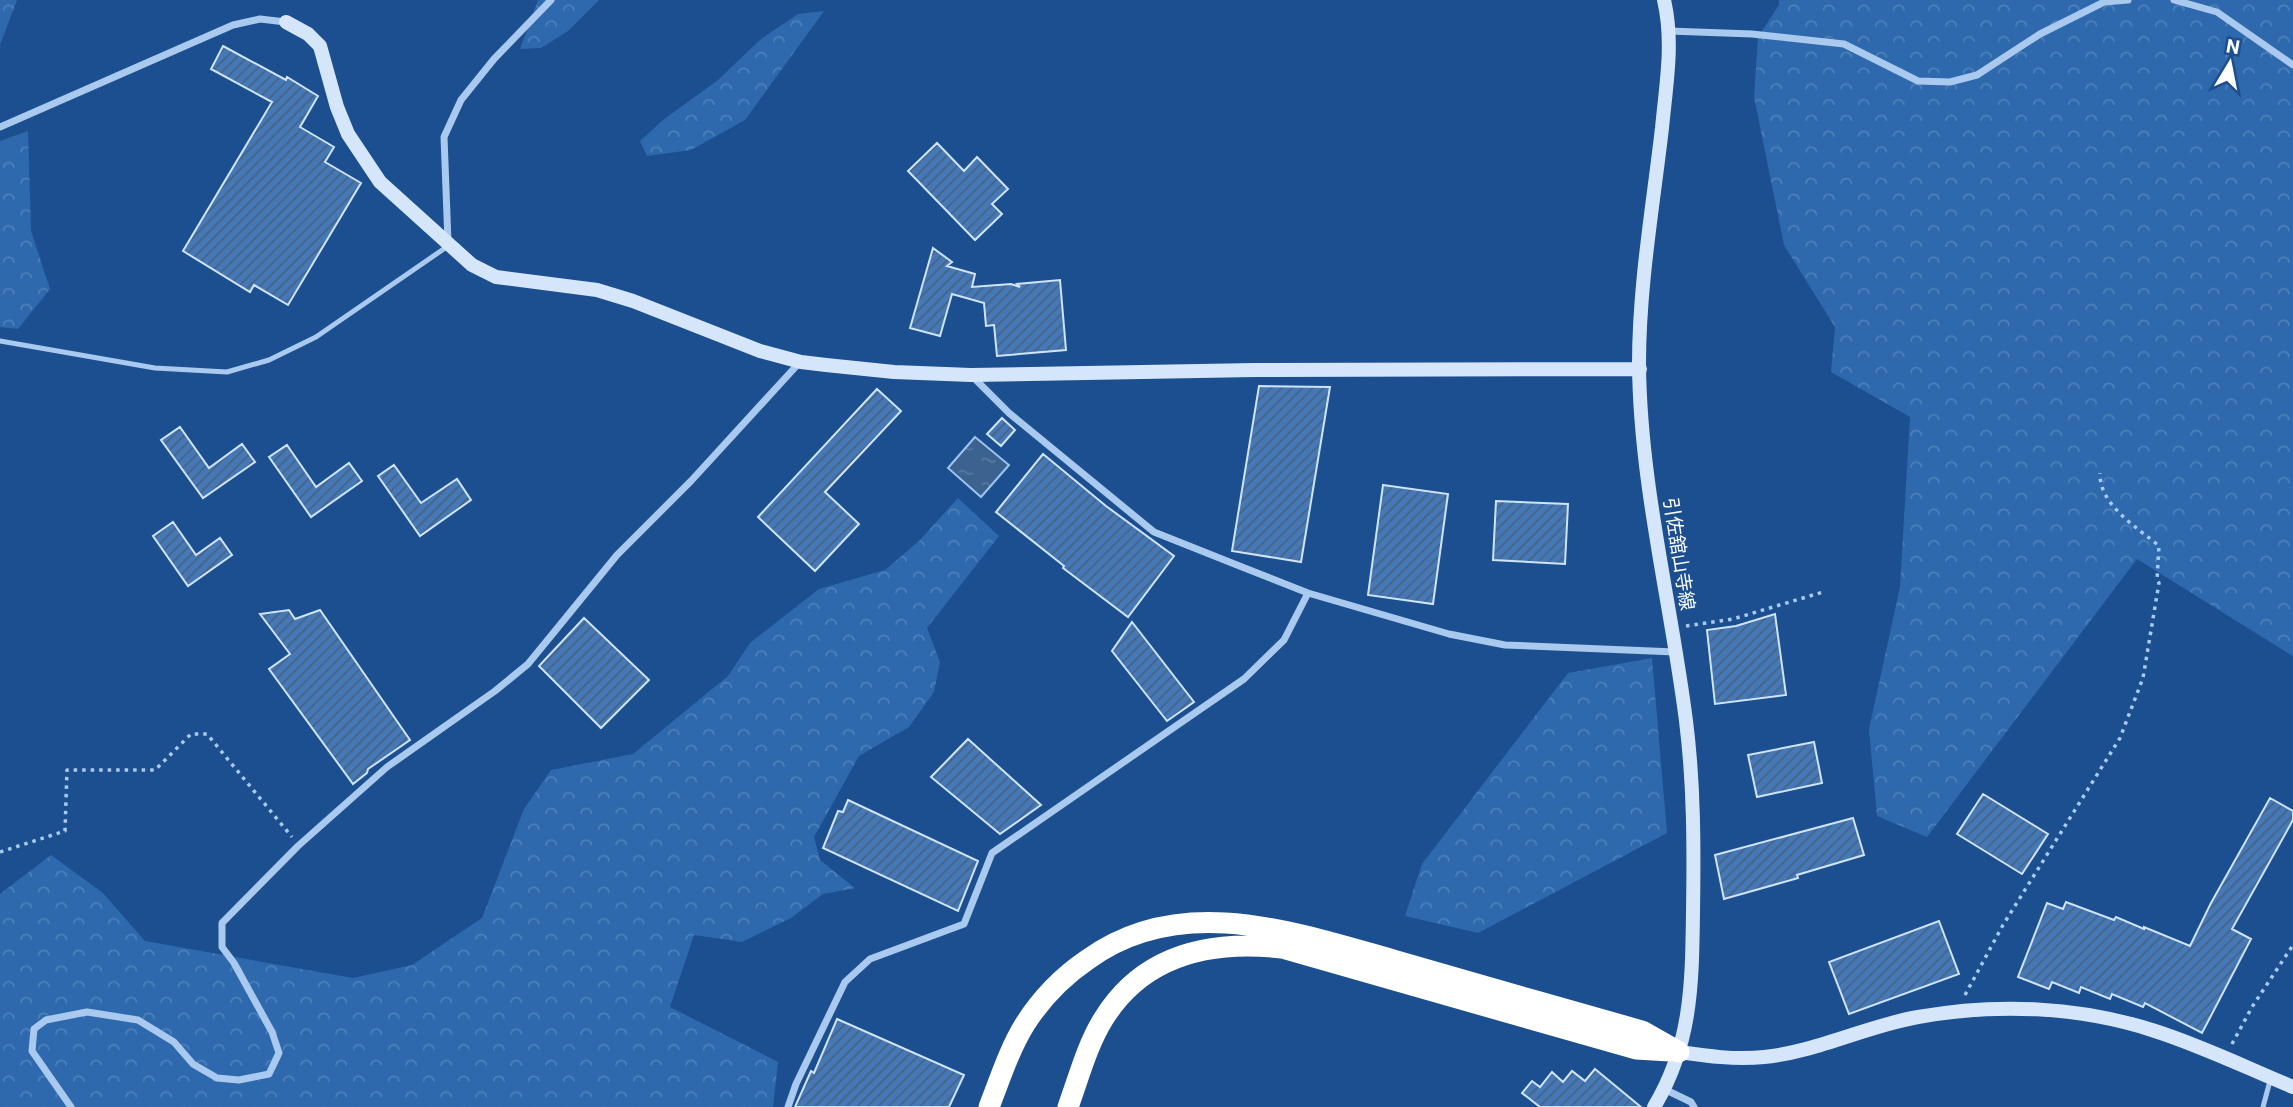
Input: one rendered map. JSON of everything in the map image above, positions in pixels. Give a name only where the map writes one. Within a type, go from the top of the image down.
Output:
[{"type":"highway","points":[[989,1107],[1025,1024],[1055,986],[1073,969],[1114,943],[1160,927],[1184,923],[1233,922],[1311,937],[1642,1031],[1679,1052]]},
{"type":"highway","points":[[1068,1107],[1095,1035],[1115,1002],[1128,988],[1159,965],[1195,951],[1214,947],[1237,945],[1282,948],[1636,1049],[1679,1052]]},
{"type":"street","points":[[448,246],[444,137],[461,100],[494,59],[551,0]]},
{"type":"street","name":"引佐舘山寺線","points":[[1654,1107],[1679,1052],[1691,996],[1694,847],[1689,751],[1645,459],[1640,369],[1642,306],[1668,66],[1669,31],[1664,0]]},
{"type":"street","points":[[1669,31],[1752,34],[1844,44],[1918,81],[1950,82],[1977,75],[2040,34],[2104,2],[2128,0]]},
{"type":"street","points":[[2174,0],[2217,12],[2293,65]]},
{"type":"street","points":[[0,127],[233,25],[260,19],[286,22],[307,34],[320,46],[337,107],[348,134],[380,182],[472,265],[496,277],[597,290],[633,301],[760,351],[801,362],[894,372],[971,375],[1268,370],[1640,369]]},
{"type":"street","points":[[71,1107],[33,1051],[34,1029],[46,1020],[87,1012],[138,1020],[174,1042],[193,1064],[217,1078],[239,1080],[269,1074],[279,1053],[276,1043],[234,963],[222,947],[222,923],[298,846],[387,767],[495,691],[528,664],[617,555],[691,481],[801,362]]},
{"type":"street","points":[[971,375],[1009,413],[1154,532],[1308,593],[1449,634],[1505,645],[1675,652]]},
{"type":"street","points":[[788,1107],[796,1084],[845,982],[870,959],[964,924],[992,853],[1244,679],[1284,640],[1308,593]]},
{"type":"street","points":[[1679,1052],[1736,1059],[1764,1058],[1894,1023],[1965,1011],[2018,1009],[2086,1015],[2152,1030],[2293,1087]]},
{"type":"street","points":[[1664,1089],[1691,1102],[1695,1107]]},
{"type":"lane","points":[[0,341],[155,368],[227,372],[269,360],[316,337],[448,246]]},
{"type":"lane","points":[[2263,1107],[2271,1078]]},
{"type":"path","points":[[1965,1011],[1964,998],[2003,925],[2120,737],[2143,678],[2160,583],[2157,580],[2159,546],[2105,496],[2100,473]]},
{"type":"path","points":[[1672,628],[1733,619],[1823,592]]},
{"type":"path","points":[[0,852],[65,831],[67,770],[155,770],[191,734],[206,734],[298,846]]},
{"type":"path","points":[[2226,1059],[2246,1017],[2293,945]]},
{"type":"green space","points":[[0,0],[17,0],[0,45]]},
{"type":"green space","points":[[538,0],[599,0],[568,31],[541,48],[520,49]]},
{"type":"green space","points":[[1779,0],[2293,0],[2293,656],[2137,559],[1927,837],[1877,816],[1869,729],[1900,587],[1910,417],[1831,372],[1835,327],[1784,245],[1754,97],[1758,37],[1779,5]]},
{"type":"green space","points":[[824,11],[745,120],[691,150],[647,156],[640,141],[663,120],[718,80],[761,39],[798,14]]},
{"type":"green space","points":[[28,131],[31,231],[50,289],[18,329],[0,327],[0,141]]},
{"type":"green space","points":[[958,498],[999,536],[927,628],[940,662],[934,692],[909,727],[859,756],[814,837],[820,860],[855,888],[823,894],[791,918],[742,942],[694,935],[670,1007],[778,1062],[773,1107],[0,1107],[0,894],[51,855],[103,893],[145,941],[353,978],[412,965],[482,918],[524,809],[551,770],[633,754],[728,676],[750,643],[819,589],[885,570],[919,541]]},
{"type":"green space","points":[[1652,658],[1667,833],[1478,933],[1405,916],[1422,864],[1568,673]]},
{"type":"water","points":[[975,437],[1009,465],[981,497],[948,468]]},
{"type":"building","points":[[223,46],[286,80],[287,77],[318,96],[300,127],[334,147],[325,162],[361,183],[288,305],[254,285],[250,292],[183,251],[272,102],[211,69]]},
{"type":"building","points":[[937,143],[964,171],[977,157],[1008,189],[992,204],[1002,214],[975,240],[908,171]]},
{"type":"building","points":[[933,248],[952,262],[947,266],[975,274],[972,287],[1011,284],[1020,287],[1017,284],[1060,280],[1066,350],[997,356],[994,325],[986,326],[984,303],[952,294],[940,336],[910,328]]},
{"type":"building","points":[[1259,386],[1330,387],[1301,562],[1232,551]]},
{"type":"building","points":[[877,389],[901,411],[825,492],[859,524],[815,571],[758,517]]},
{"type":"building","points":[[1002,418],[1015,430],[1001,446],[987,434]]},
{"type":"building","points":[[180,427],[209,468],[242,444],[255,462],[203,498],[161,440]]},
{"type":"building","points":[[287,445],[316,487],[349,463],[362,481],[311,517],[269,457]]},
{"type":"building","points":[[1043,454],[1106,506],[1174,556],[1128,617],[1063,568],[1064,566],[996,512]]},
{"type":"building","points":[[394,465],[421,503],[457,479],[471,500],[420,536],[378,476]]},
{"type":"building","points":[[1383,485],[1448,494],[1433,604],[1368,595]]},
{"type":"building","points":[[1496,501],[1568,504],[1565,564],[1493,560]]},
{"type":"building","points":[[173,522],[196,555],[220,538],[232,555],[188,586],[153,536]]},
{"type":"building","points":[[289,610],[295,619],[320,610],[410,740],[368,769],[367,773],[353,784],[269,669],[290,654],[260,614]]},
{"type":"building","points":[[1775,614],[1786,695],[1715,704],[1707,630],[1736,626]]},
{"type":"building","points":[[584,618],[649,680],[601,728],[539,666]]},
{"type":"building","points":[[1132,622],[1194,702],[1167,721],[1112,651]]},
{"type":"building","points":[[968,739],[1041,805],[1000,834],[931,777]]},
{"type":"building","points":[[1814,742],[1822,783],[1757,797],[1748,755]]},
{"type":"building","points":[[1983,794],[2048,834],[2022,874],[1957,834]]},
{"type":"building","points":[[2270,798],[2293,811],[2293,820],[2232,929],[2251,939],[2202,1033],[2145,1003],[2143,1007],[2112,994],[2110,999],[2081,987],[2079,993],[2052,982],[2049,989],[2018,977],[2047,903],[2063,909],[2066,902],[2114,920],[2116,917],[2190,946]]},
{"type":"building","points":[[848,800],[978,861],[958,911],[823,848],[838,811],[843,812]]},
{"type":"building","points":[[1853,818],[1864,855],[1797,875],[1798,878],[1724,899],[1715,855]]},
{"type":"building","points":[[1939,921],[1959,974],[1849,1014],[1829,962]]},
{"type":"building","points":[[837,1019],[964,1075],[949,1107],[795,1107],[811,1071],[814,1073]]},
{"type":"building","points":[[1595,1069],[1641,1107],[1540,1107],[1522,1093],[1532,1081],[1540,1087],[1552,1072],[1563,1082],[1572,1071],[1585,1081]]}]
